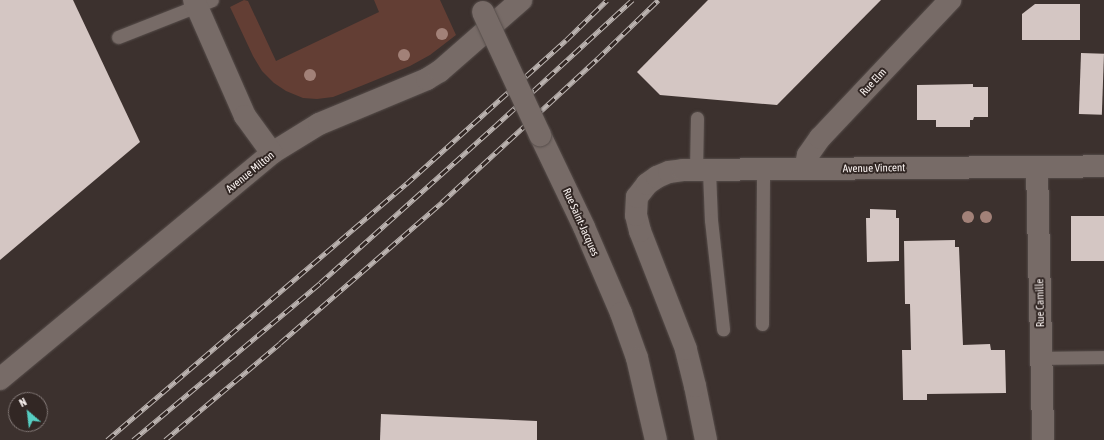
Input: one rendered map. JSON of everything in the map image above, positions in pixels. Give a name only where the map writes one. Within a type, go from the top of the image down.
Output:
[{"type":"street","name":"Avenue Milton","points":[[0,379],[272,153],[320,124],[427,79],[440,71],[521,0]]},
{"type":"street","name":"Rue Elm","points":[[805,169],[808,155],[820,138],[950,0]]},
{"type":"street","points":[[201,2],[245,116],[272,153]]},
{"type":"street","name":"Rue Saint-Jacques","points":[[481,6],[584,228],[621,313],[637,358],[656,440]]},
{"type":"street","name":"Avenue Vincent","points":[[706,440],[696,386],[686,349],[640,231],[636,215],[637,197],[647,184],[657,177],[670,172],[702,170],[1104,166]]},
{"type":"street","name":"Rue Camille","points":[[1037,167],[1043,440]]},
{"type":"lane","points":[[118,37],[201,2]]},
{"type":"lane","points":[[697,118],[702,170],[711,220],[723,329]]},
{"type":"lane","points":[[762,324],[763,170]]},
{"type":"lane","points":[[1041,358],[1104,357]]},
{"type":"shaded area","points":[[244,0],[248,1],[276,61],[379,12],[374,0],[440,0],[456,35],[430,55],[410,66],[333,97],[317,99],[303,98],[286,91],[274,83],[262,71],[253,56],[230,7]]},
{"type":"building","points":[[0,0],[73,0],[140,142],[0,260]]},
{"type":"building","points":[[708,0],[881,0],[777,105],[660,95],[637,72]]},
{"type":"building","points":[[1035,4],[1080,4],[1080,40],[1022,40],[1022,14]]},
{"type":"building","points":[[1081,53],[1104,54],[1102,115],[1079,114]]},
{"type":"building","points":[[973,84],[973,87],[988,87],[988,117],[974,117],[973,120],[970,120],[970,127],[936,127],[936,120],[917,120],[917,85]]},
{"type":"building","points":[[870,209],[896,210],[896,218],[899,218],[899,261],[867,262],[866,218],[870,218]]},
{"type":"building","points":[[1071,216],[1104,216],[1104,261],[1071,261]]},
{"type":"building","points":[[955,240],[955,247],[959,247],[963,345],[990,344],[991,350],[1005,350],[1006,393],[927,394],[927,400],[903,400],[902,350],[911,350],[910,304],[905,304],[904,241]]},
{"type":"building","points":[[381,414],[537,421],[537,440],[380,440]]},
{"type":"railway","points":[[107,440],[406,184],[566,40],[607,0]]},
{"type":"railway","points":[[133,440],[320,283],[494,127],[632,0]]},
{"type":"railway","points":[[165,440],[280,343],[442,202],[597,59],[658,0]]}]
